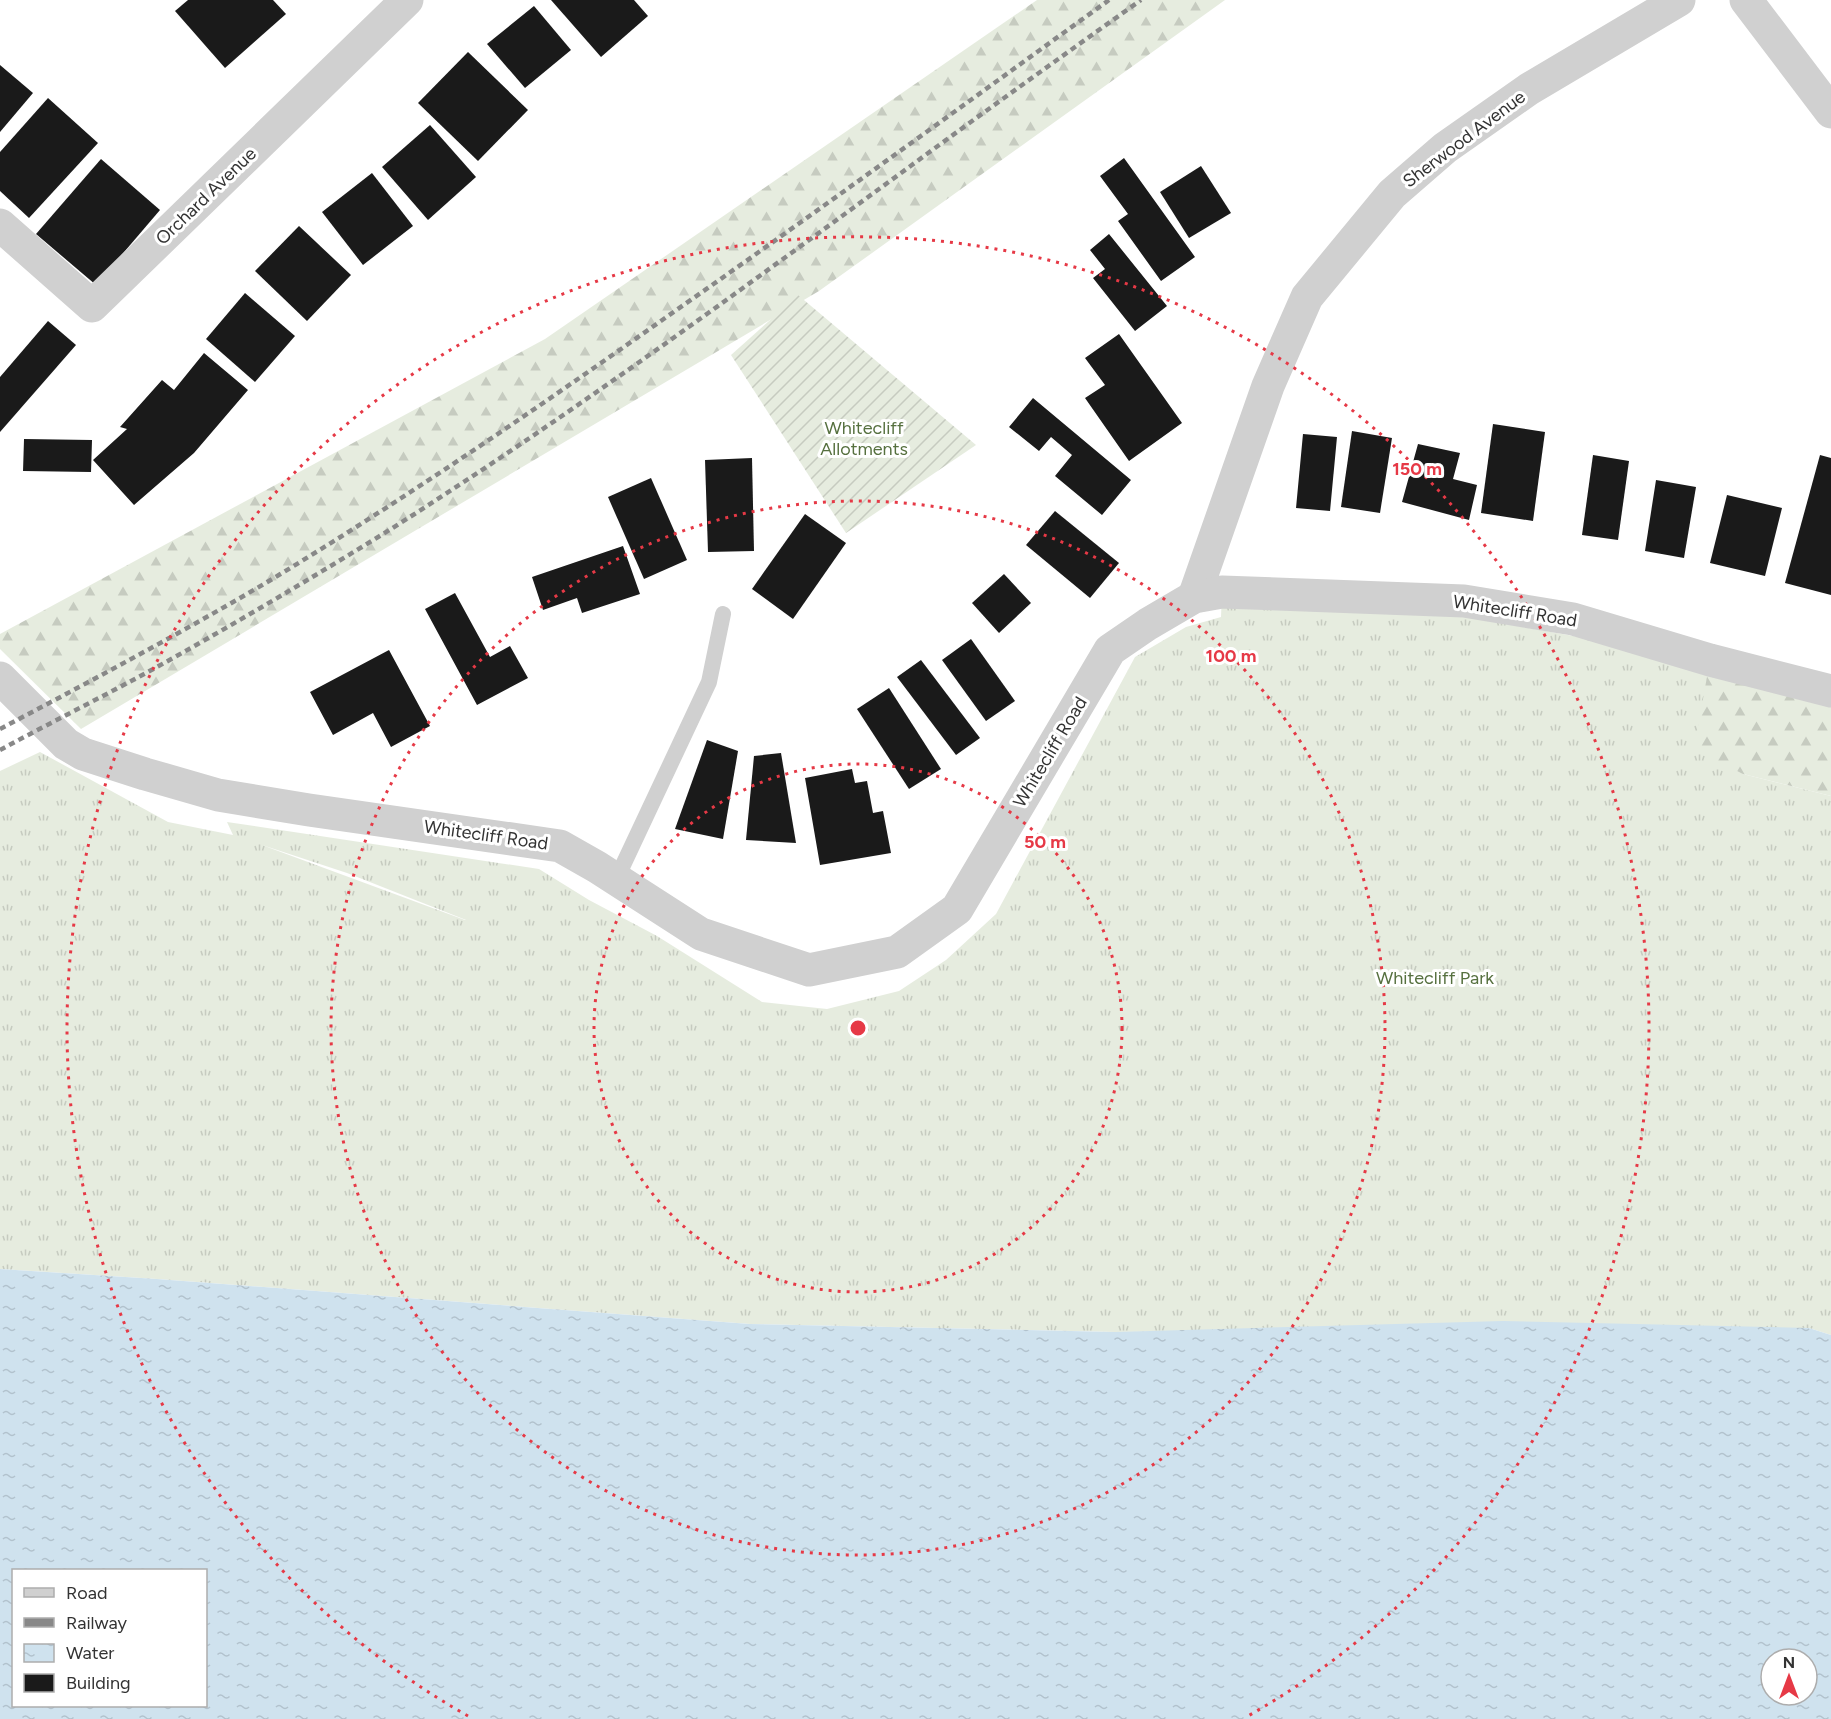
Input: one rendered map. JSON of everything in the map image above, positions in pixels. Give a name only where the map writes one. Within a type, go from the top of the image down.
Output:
[{"type":"street","name":"Orchard Avenue","points":[[0,225],[92,306],[407,0]]},
{"type":"street","name":"Sherwood Avenue","points":[[1194,597],[1268,386],[1314,288],[1392,194],[1445,148],[1529,89],[1679,0]]},
{"type":"street","points":[[1746,0],[1831,112]]},
{"type":"street","name":"Whitecliff Road","points":[[0,678],[66,744],[83,754],[218,795],[560,846],[585,859],[701,934],[809,970],[897,952],[957,909],[1110,650],[1194,597],[1222,592],[1464,601],[1573,619],[1710,660],[1831,691]]},
{"type":"lane","points":[[616,880],[709,682],[723,614]]},
{"type":"green space","points":[[1037,0],[1225,0],[819,291],[81,729],[0,649],[0,634],[545,339]]},
{"type":"green space","name":"Whitecliff Allotments","points":[[798,295],[976,445],[846,533],[731,355]]},
{"type":"green space","name":"Whitecliff Park","points":[[1222,592],[1341,595],[1710,660],[1743,774],[1831,796],[1831,1335],[1809,1328],[1115,1332],[750,1324],[0,1269],[0,771],[40,752],[168,822],[233,835],[227,822],[539,869],[589,900],[657,936],[762,1002],[827,1009],[899,991],[946,960],[996,914],[1135,657],[1186,627],[1221,617]],"holes":[[[262,845],[347,873],[466,920]]]},
{"type":"green space","points":[[1710,660],[1831,691],[1831,796],[1743,774],[1694,749]]},
{"type":"water","points":[[0,1269],[750,1324],[1115,1332],[1503,1321],[1809,1328],[1831,1335],[1831,1719],[0,1719]]},
{"type":"building","points":[[188,0],[273,0],[286,14],[225,68],[175,11]]},
{"type":"building","points":[[551,0],[634,0],[648,16],[601,57]]},
{"type":"building","points":[[534,6],[571,50],[525,88],[487,44]]},
{"type":"building","points":[[468,52],[528,110],[478,161],[418,103]]},
{"type":"building","points":[[0,65],[33,93],[0,132]]},
{"type":"building","points":[[48,98],[98,143],[29,218],[0,191],[0,152]]},
{"type":"building","points":[[430,125],[476,177],[428,220],[382,167]]},
{"type":"building","points":[[1124,158],[1195,257],[1161,281],[1118,221],[1128,214],[1100,176]]},
{"type":"building","points":[[101,159],[160,210],[96,285],[36,234]]},
{"type":"building","points":[[1201,166],[1231,213],[1189,238],[1160,192]]},
{"type":"building","points":[[372,173],[413,226],[363,265],[322,212]]},
{"type":"building","points":[[299,226],[351,275],[307,321],[255,271]]},
{"type":"building","points":[[1109,234],[1167,306],[1135,331],[1093,278],[1105,269],[1090,250]]},
{"type":"building","points":[[245,293],[295,336],[255,382],[206,339]]},
{"type":"building","points":[[48,321],[76,345],[0,432],[0,377]]},
{"type":"building","points":[[1119,334],[1182,423],[1129,461],[1085,398],[1105,385],[1085,358]]},
{"type":"building","points":[[204,353],[248,390],[194,453],[134,505],[93,460],[127,429],[120,427],[162,380],[174,390]]},
{"type":"building","points":[[1033,398],[1131,480],[1102,515],[1055,476],[1072,455],[1051,437],[1039,451],[1009,427]]},
{"type":"building","points":[[1493,424],[1545,432],[1533,521],[1481,513]]},
{"type":"building","points":[[1352,431],[1392,438],[1380,513],[1341,507]]},
{"type":"building","points":[[1303,434],[1337,437],[1330,511],[1296,508]]},
{"type":"building","points":[[24,439],[92,440],[91,472],[23,471]]},
{"type":"building","points":[[1418,444],[1460,453],[1453,479],[1477,485],[1469,520],[1402,502]]},
{"type":"building","points":[[1593,455],[1629,461],[1618,540],[1582,535]]},
{"type":"building","points":[[1820,455],[1831,458],[1831,595],[1785,583]]},
{"type":"building","points":[[752,458],[754,551],[708,552],[705,460]]},
{"type":"building","points":[[651,478],[687,560],[644,579],[608,497]]},
{"type":"building","points":[[1656,480],[1696,487],[1684,558],[1645,551]]},
{"type":"building","points":[[1727,495],[1782,508],[1765,576],[1710,563]]},
{"type":"building","points":[[1055,511],[1119,563],[1090,598],[1026,545]]},
{"type":"building","points":[[805,514],[846,543],[793,619],[752,589]]},
{"type":"building","points":[[623,546],[640,594],[582,613],[577,598],[543,610],[532,577]]},
{"type":"building","points":[[1004,574],[1031,603],[999,633],[972,603]]},
{"type":"building","points":[[455,593],[490,657],[510,646],[528,678],[477,705],[425,609]]},
{"type":"building","points":[[971,639],[1015,701],[986,721],[942,660]]},
{"type":"building","points":[[389,650],[430,726],[391,747],[373,713],[333,735],[310,692]]},
{"type":"building","points":[[921,660],[980,738],[956,755],[897,677]]},
{"type":"building","points":[[889,688],[941,769],[909,789],[857,709]]},
{"type":"building","points":[[707,740],[738,751],[723,839],[675,829]]},
{"type":"building","points":[[781,753],[796,843],[746,840],[754,756]]},
{"type":"building","points":[[852,769],[855,783],[867,781],[873,813],[883,811],[891,853],[820,865],[805,778]]},
{"type":"railway","points":[[0,729],[269,581],[474,450],[730,273],[1109,0]]},
{"type":"railway","points":[[0,750],[146,673],[265,605],[383,534],[515,448],[645,358],[1141,0]]}]
